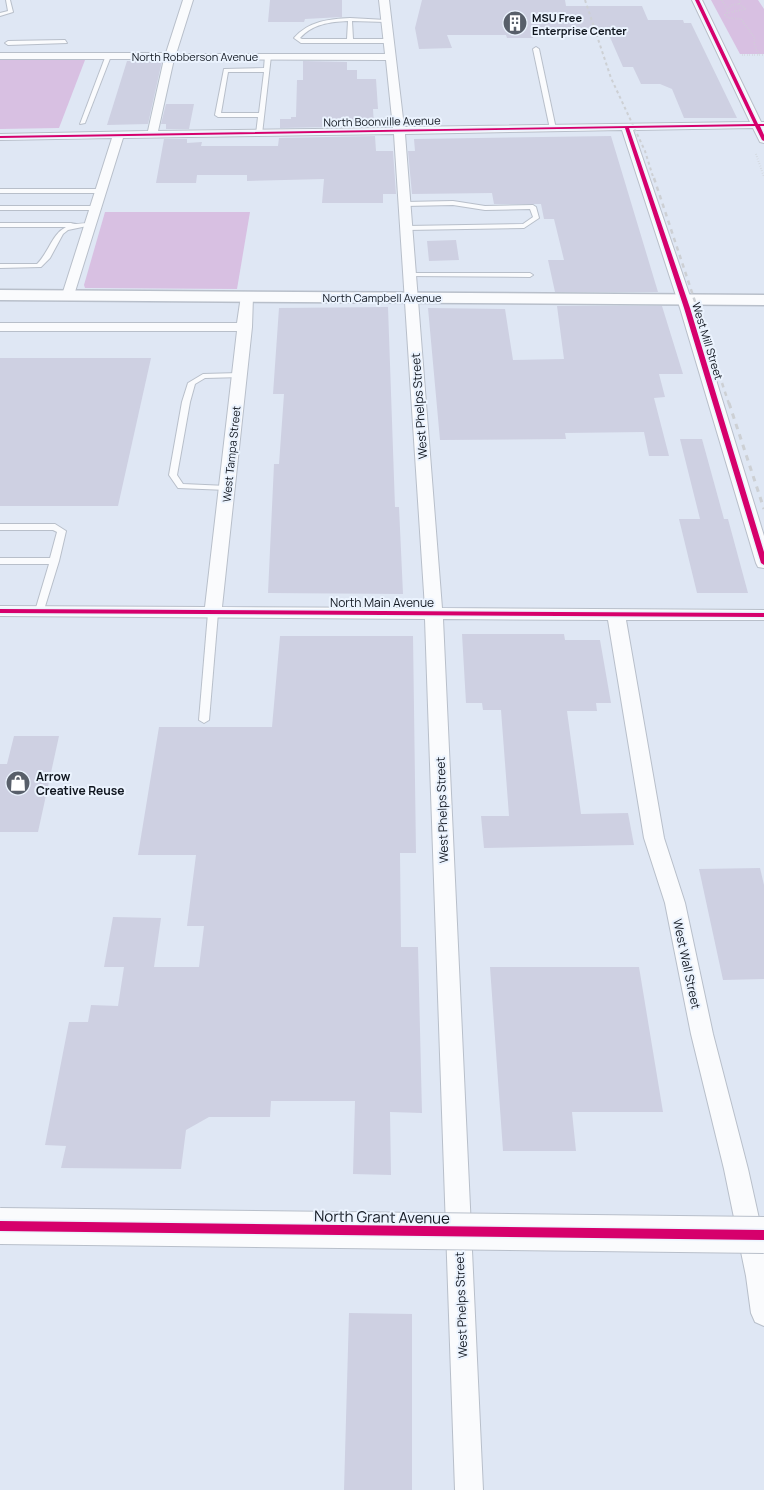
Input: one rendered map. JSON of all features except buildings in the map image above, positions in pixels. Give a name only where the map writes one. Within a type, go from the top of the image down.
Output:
[{"type":"main road","name":"North Campbell Avenue","points":[[0,294],[764,300]]},
{"type":"main road","name":"North Grant Avenue","points":[[0,1226],[764,1235]]},
{"type":"street","points":[[152,136],[170,56],[188,0]]},
{"type":"street","name":"West Phelps Street","points":[[384,0],[399,132],[407,228],[436,647],[469,1490]]},
{"type":"street","points":[[697,0],[761,125],[764,140]]},
{"type":"street","name":"North Robberson Avenue","points":[[1,56],[390,57]]},
{"type":"street","name":"North Boonville Avenue","points":[[0,137],[761,125]]},
{"type":"street","name":"West Mill Street","points":[[626,128],[684,300],[764,563]]},
{"type":"street","points":[[68,295],[118,136]]},
{"type":"street","name":"West Tampa Street","points":[[213,613],[247,296]]},
{"type":"street","points":[[0,327],[244,327]]},
{"type":"street","name":"North Main Avenue","points":[[0,611],[764,615]]},
{"type":"street","name":"West Wall Street","points":[[616,614],[654,838],[675,903],[702,1034],[736,1169],[764,1313]]},
{"type":"lane","points":[[0,15],[11,12],[8,0]]},
{"type":"lane","points":[[350,21],[350,41]]},
{"type":"lane","points":[[386,21],[313,24],[302,30],[297,38],[301,41],[388,41]]},
{"type":"lane","points":[[0,43],[65,42]]},
{"type":"lane","points":[[1,56],[8,43]]},
{"type":"lane","points":[[536,49],[553,129]]},
{"type":"lane","points":[[82,123],[108,56]]},
{"type":"lane","points":[[258,134],[268,56]]},
{"type":"lane","points":[[260,115],[218,115],[226,70],[266,70]]},
{"type":"lane","points":[[0,191],[100,191]]},
{"type":"lane","points":[[405,204],[453,203],[485,208],[534,208],[536,218],[524,226],[407,228]]},
{"type":"lane","points":[[0,208],[94,208]]},
{"type":"lane","points":[[0,225],[89,225]]},
{"type":"lane","points":[[0,266],[39,266],[50,258],[58,234],[71,225]]},
{"type":"lane","points":[[410,275],[530,274]]},
{"type":"lane","points":[[227,488],[181,486],[173,475],[186,402],[192,383],[203,376],[240,375]]},
{"type":"lane","points":[[0,527],[61,528],[62,532],[40,612]]},
{"type":"lane","points":[[0,561],[54,561]]},
{"type":"lane","points":[[204,720],[213,613]]},
{"type":"path","points":[[722,0],[728,18],[741,19]]},
{"type":"path","points":[[739,4],[740,0]]},
{"type":"path","points":[[717,15],[746,9],[739,4],[731,4],[726,13]]},
{"type":"path","points":[[737,12],[755,38],[754,44],[759,54]]},
{"type":"path","points":[[746,54],[764,55]]},
{"type":"path","points":[[755,153],[764,176]]},
{"type":"shaded area","points":[[711,0],[758,0],[764,9],[764,54],[740,54]]},
{"type":"shaded area","points":[[0,60],[85,60],[59,128],[0,129]]},
{"type":"shaded area","points":[[105,212],[250,212],[237,289],[85,288],[84,285]]},
{"type":"railway","points":[[585,0],[611,78],[645,151],[654,180]]},
{"type":"railway","points":[[654,178],[729,404]]},
{"type":"railway","points":[[729,403],[764,509]]},
{"type":"cycle path","points":[[697,0],[764,140]]},
{"type":"cycle path","points":[[0,137],[764,125]]},
{"type":"cycle path","points":[[627,128],[687,308],[764,563]]},
{"type":"cycle path","points":[[0,611],[764,615]]},
{"type":"cycle path","points":[[0,1226],[764,1235]]},
{"type":"place","name":"MSU Free Enterprise Center","points":[[515,23]]},
{"type":"place","name":"Arrow Creative Reuse","points":[[18,783]]}]
